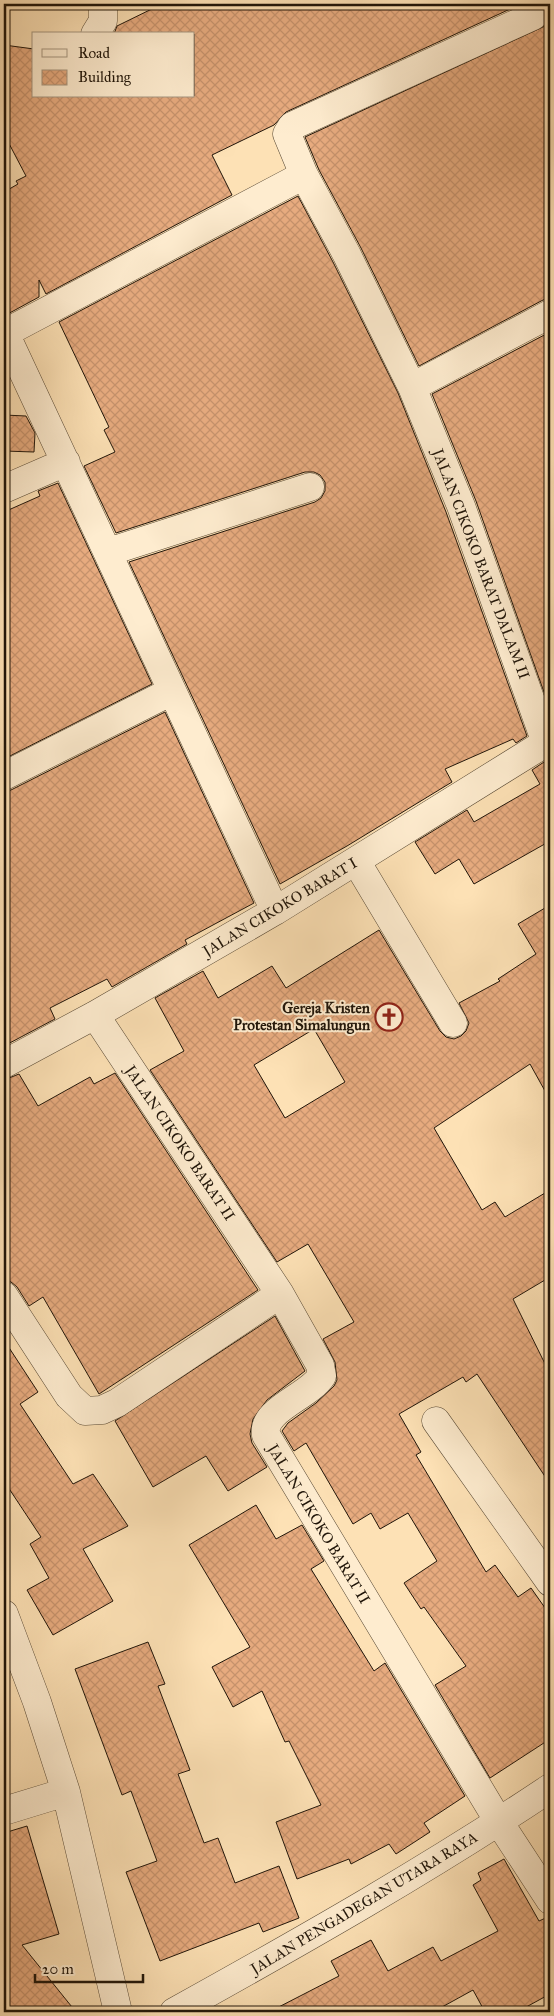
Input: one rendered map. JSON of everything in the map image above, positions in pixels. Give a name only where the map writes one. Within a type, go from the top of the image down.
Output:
[{"type":"street","points":[[96,32],[103,21],[103,4]]},
{"type":"street","name":"JALAN CIKOKO BARAT DALAM II","points":[[537,4],[537,11],[533,16],[292,126],[287,134],[304,175],[347,255],[412,387],[461,506],[548,742]]},
{"type":"street","points":[[275,911],[4,332],[304,175]]},
{"type":"street","points":[[412,387],[550,314]]},
{"type":"street","points":[[4,489],[66,462]]},
{"type":"street","points":[[108,552],[310,487]]},
{"type":"street","points":[[4,776],[172,691]]},
{"type":"street","name":"JALAN CIKOKO BARAT I","points":[[4,1064],[96,1015],[275,911],[548,742]]},
{"type":"street","points":[[356,861],[453,1023]]},
{"type":"street","name":"JALAN CIKOKO BARAT II","points":[[96,1015],[280,1294],[320,1365],[322,1376],[315,1387],[270,1416],[264,1428],[266,1435],[499,1822]]},
{"type":"street","points":[[4,1296],[69,1396],[85,1411],[102,1410],[117,1403],[280,1294]]},
{"type":"street","points":[[436,1420],[550,1582]]},
{"type":"street","points":[[4,1614],[37,1702],[66,1792],[118,2012]]},
{"type":"street","name":"JALAN PENGADEGAN UTARA RAYA","points":[[174,2012],[326,1928],[499,1822],[550,1788]]},
{"type":"street","points":[[4,1811],[66,1792]]},
{"type":"street","points":[[499,1822],[550,1900]]},
{"type":"building","points":[[162,4],[521,4],[286,112],[274,125],[212,155],[232,195],[46,294],[39,280],[39,297],[4,316],[4,192],[18,184],[16,181],[26,176],[4,134],[4,45],[32,49],[32,98],[195,98],[195,32],[115,32],[117,26]]},
{"type":"building","points":[[545,26],[550,36],[550,298],[419,366],[361,248],[319,170],[305,137]]},
{"type":"building","points":[[298,196],[398,393],[446,512],[527,736],[516,743],[513,739],[445,769],[452,782],[280,884],[129,562],[315,502],[321,498],[325,491],[325,482],[320,475],[314,472],[305,472],[116,533],[84,466],[115,452],[104,430],[109,427],[59,322]]},
{"type":"building","points":[[550,332],[550,709],[476,501],[432,394]]},
{"type":"building","points":[[4,415],[26,416],[35,433],[34,452],[4,451]]},
{"type":"building","points":[[58,483],[152,684],[4,759],[4,512],[40,496],[38,491]]},
{"type":"building","points":[[165,712],[254,903],[185,940],[187,944],[112,987],[107,979],[50,1008],[55,1019],[4,1046],[4,792]]},
{"type":"building","points":[[550,758],[550,841],[474,884],[459,859],[435,874],[415,842],[467,810],[474,822],[540,784],[532,770]]},
{"type":"building","points":[[550,905],[550,1100],[530,1064],[434,1128],[482,1210],[495,1202],[505,1217],[550,1190],[550,1277],[513,1299],[550,1374],[550,1484],[477,1374],[466,1382],[463,1377],[399,1414],[421,1452],[416,1455],[486,1572],[495,1565],[518,1597],[531,1588],[550,1615],[550,1739],[490,1778],[435,1685],[466,1666],[424,1607],[421,1609],[404,1583],[437,1561],[408,1513],[380,1529],[371,1513],[353,1524],[306,1443],[294,1451],[282,1431],[288,1423],[316,1403],[334,1386],[337,1380],[335,1362],[323,1339],[354,1322],[308,1244],[277,1262],[150,1070],[184,1051],[155,998],[203,971],[218,998],[272,966],[286,988],[379,930],[440,1031],[446,1037],[454,1039],[466,1031],[469,1023],[459,1003],[500,981],[498,979],[536,954],[518,924]],"holes":[[[314,1029],[345,1082],[285,1118],[254,1065]]]},
{"type":"building","points":[[115,1073],[258,1290],[99,1394],[43,1297],[29,1306],[17,1287],[11,1282],[4,1280],[4,1080],[19,1074],[38,1106],[90,1077],[94,1084]]},
{"type":"building","points":[[275,1316],[305,1371],[267,1400],[253,1419],[250,1434],[252,1443],[267,1467],[228,1491],[206,1456],[153,1487],[115,1421]]},
{"type":"building","points":[[4,1340],[38,1392],[20,1404],[73,1484],[93,1474],[128,1526],[83,1549],[113,1601],[53,1635],[27,1590],[49,1578],[30,1544],[41,1537],[4,1481]]},
{"type":"building","points":[[256,1505],[276,1539],[302,1525],[324,1561],[311,1569],[374,1671],[385,1663],[465,1796],[424,1823],[430,1832],[396,1854],[389,1844],[351,1864],[349,1859],[297,1879],[276,1822],[321,1805],[289,1741],[285,1742],[262,1691],[233,1707],[212,1667],[250,1647],[189,1545]]},
{"type":"building","points":[[148,1642],[165,1684],[158,1686],[190,1770],[178,1774],[204,1843],[218,1838],[235,1883],[279,1866],[299,1918],[263,1932],[259,1923],[160,1961],[126,1872],[157,1861],[131,1791],[122,1795],[75,1669]]},
{"type":"building","points":[[27,1826],[59,1934],[22,1945],[76,2012],[4,2012],[4,1833]]},
{"type":"building","points":[[504,1859],[539,1921],[550,1916],[550,1994],[517,2012],[485,2012],[473,1990],[433,2012],[269,2012],[339,1976],[331,1961],[371,1940],[388,1971],[433,1947],[441,1961],[498,1931],[473,1885],[481,1880],[478,1873]]},
{"type":"place","name":"Gereja Kristen Protestan Simalungun","points":[[389,1017]]}]
